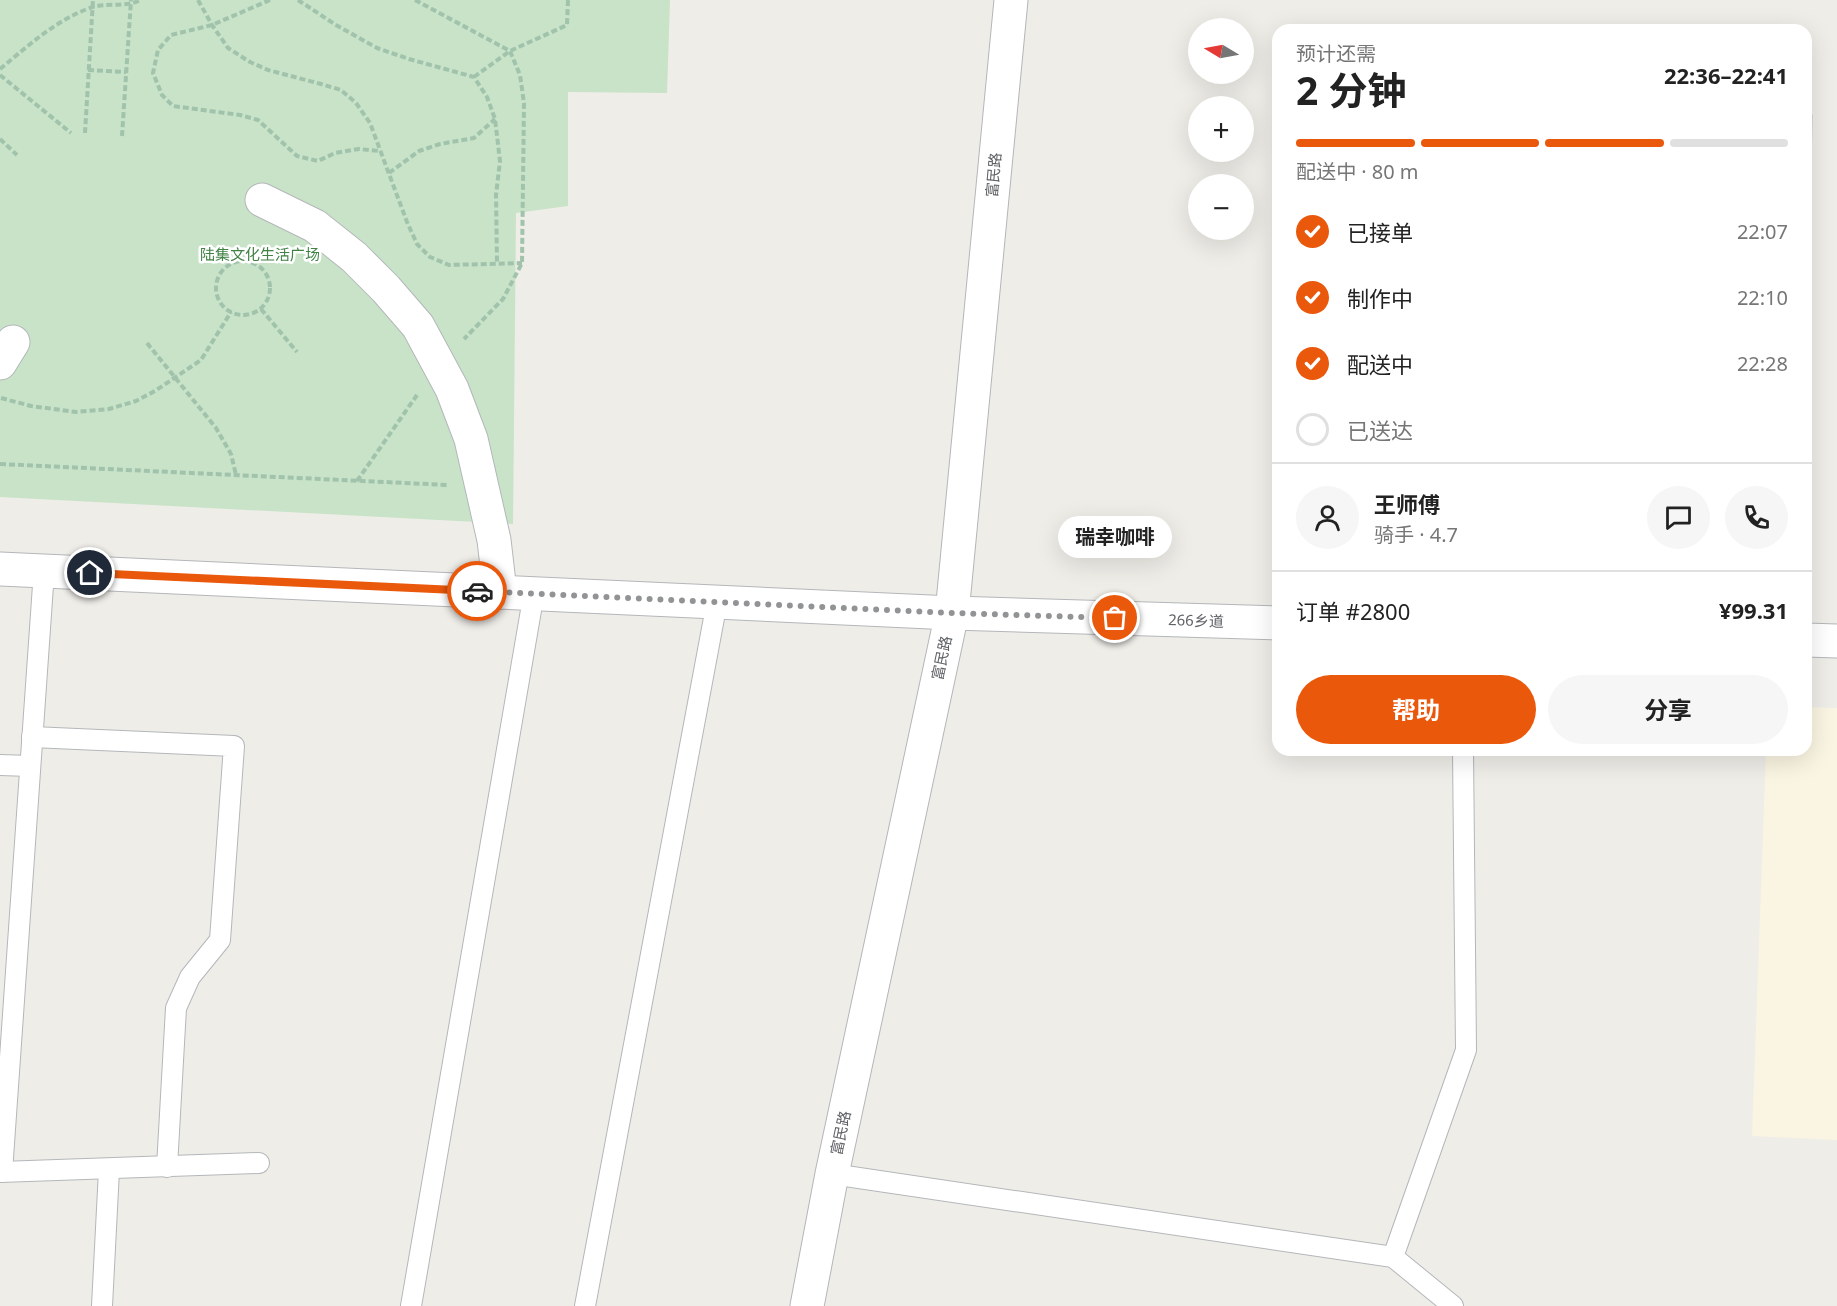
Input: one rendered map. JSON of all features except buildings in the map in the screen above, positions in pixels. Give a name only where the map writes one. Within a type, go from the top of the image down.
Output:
[{"type":"street","name":"富民路","points":[[807,1306],[832,1174],[952,613],[1011,0]]},
{"type":"street","points":[[262,200],[315,226],[354,257],[414,320],[453,389],[471,439],[494,540],[500,592]]},
{"type":"street","name":"266乡道","points":[[0,569],[952,613],[1272,623]]},
{"type":"street","points":[[1812,640],[1837,641]]},
{"type":"lane","points":[[44,571],[1,1172],[259,1163]]},
{"type":"lane","points":[[411,1306],[534,593]]},
{"type":"lane","points":[[585,1306],[717,602]]},
{"type":"lane","points":[[32,737],[234,746],[220,940],[190,977],[176,1008],[167,1167]]},
{"type":"lane","points":[[1394,1257],[1466,1050],[1463,756]]},
{"type":"lane","points":[[0,765],[30,766]]},
{"type":"lane","points":[[102,1306],[109,1170]]},
{"type":"lane","points":[[832,1174],[1394,1257],[1453,1306]]},
{"type":"path","points":[[85,133],[93,0]]},
{"type":"path","points":[[0,69],[45,32],[78,13],[93,6],[141,0]]},
{"type":"path","points":[[198,0],[228,48],[268,70],[341,90],[356,103],[369,123],[417,244],[430,257],[449,265],[522,263]]},
{"type":"path","points":[[270,0],[212,25],[171,34],[158,50],[153,72],[162,95],[173,106],[240,115],[258,120],[297,156],[318,161],[335,153],[359,149],[380,151]]},
{"type":"path","points":[[298,0],[376,48],[474,77],[487,97],[495,118],[500,161],[496,195],[497,263]]},
{"type":"path","points":[[357,481],[407,408],[440,365],[503,299],[522,263],[524,103],[520,75],[510,51],[415,0]]},
{"type":"path","points":[[474,77],[510,51],[567,25],[568,0]]},
{"type":"path","points":[[122,136],[131,2]]},
{"type":"path","points":[[88,70],[126,72]]},
{"type":"path","points":[[0,75],[72,133]]},
{"type":"path","points":[[389,173],[419,152],[440,144],[474,138],[495,118]]},
{"type":"path","points":[[0,139],[17,155]]},
{"type":"path","points":[[246,261],[262,268],[268,276],[270,293],[261,309],[248,315],[239,315],[223,307],[218,299],[217,281],[228,266],[246,261]]},
{"type":"path","points":[[261,309],[297,352]]},
{"type":"path","points":[[0,397],[31,406],[76,412],[109,409],[136,401],[201,360],[231,312]]},
{"type":"path","points":[[147,343],[216,428],[231,454],[237,475]]},
{"type":"path","points":[[0,464],[482,486]]},
{"type":"shaded area","points":[[1812,707],[1837,708],[1837,1140],[1752,1136],[1766,756],[1812,756]]},
{"type":"green space","name":"陆集文化生活广场","points":[[0,0],[670,0],[667,93],[568,92],[568,206],[516,213],[513,524],[0,497]]},
{"type":"way so far","points":[[477,591],[952,613],[1115,618]]},
{"type":"place","name":"瑞幸咖啡","points":[[1115,618]]},
{"type":"route","points":[[90,573],[477,591]]}]
